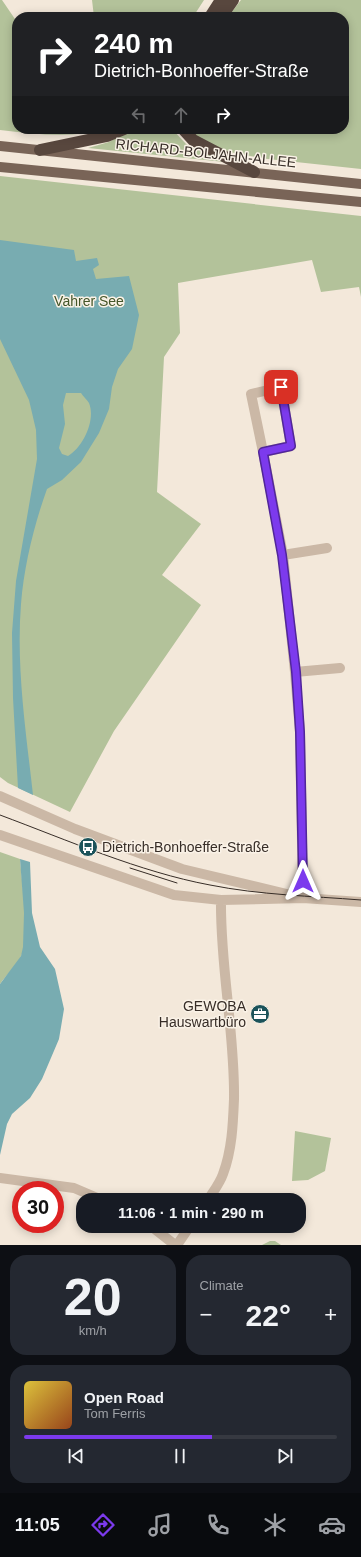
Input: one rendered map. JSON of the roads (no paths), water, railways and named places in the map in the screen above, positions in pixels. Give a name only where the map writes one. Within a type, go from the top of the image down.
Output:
[{"type":"highway","points":[[213,12],[221,0]]},
{"type":"highway","points":[[225,12],[233,0]]},
{"type":"highway","points":[[40,150],[112,134]]},
{"type":"highway","points":[[188,134],[193,140],[254,172]]},
{"type":"main road","name":"RICHARD-BOLJAHN-ALLEE","points":[[0,146],[361,184]]},
{"type":"main road","points":[[0,167],[361,202]]},
{"type":"street","points":[[263,452],[291,446],[281,387],[251,394],[282,555],[296,672],[300,732],[302,898]]},
{"type":"street","points":[[282,555],[327,548]]},
{"type":"street","points":[[296,672],[340,668]]},
{"type":"street","points":[[0,796],[75,829],[176,867],[221,879],[259,886],[302,898]]},
{"type":"street","points":[[0,835],[174,895],[221,900],[302,898],[361,902]]},
{"type":"street","points":[[212,1193],[223,1175],[228,1157],[233,1127],[234,1067],[220,935],[221,900]]},
{"type":"street","points":[[0,1178],[74,1188],[86,1193]]},
{"type":"street","points":[[160,1233],[176,1245],[185,1233]]},
{"type":"water","name":"Vahrer See","points":[[0,240],[74,250],[76,261],[97,258],[99,265],[93,269],[96,279],[129,276],[139,315],[132,349],[118,369],[112,387],[109,409],[99,433],[81,462],[62,480],[47,489],[27,560],[22,590],[20,652],[22,700],[33,795],[18,788],[13,698],[12,633],[16,581],[37,459],[36,430],[29,400],[0,339]],"holes":[[[66,393],[81,393],[89,403],[91,417],[83,440],[68,456],[62,454],[59,448],[65,424],[63,405]]]},
{"type":"water","points":[[20,859],[30,862],[32,913],[40,947],[55,969],[64,1009],[59,1039],[42,1079],[30,1098],[12,1114],[7,1124],[0,1155],[0,984],[21,956],[23,947],[24,913]]},
{"type":"tram line","points":[[0,815],[130,864],[184,879],[248,891],[361,900]]},
{"type":"tram line","points":[[130,868],[177,883]]},
{"type":"place","name":"Dietrich-Bonhoeffer-Straße","points":[[88,847]]},
{"type":"place","name":"GEWOBA Hauswartbüro","points":[[260,1014]]}]
